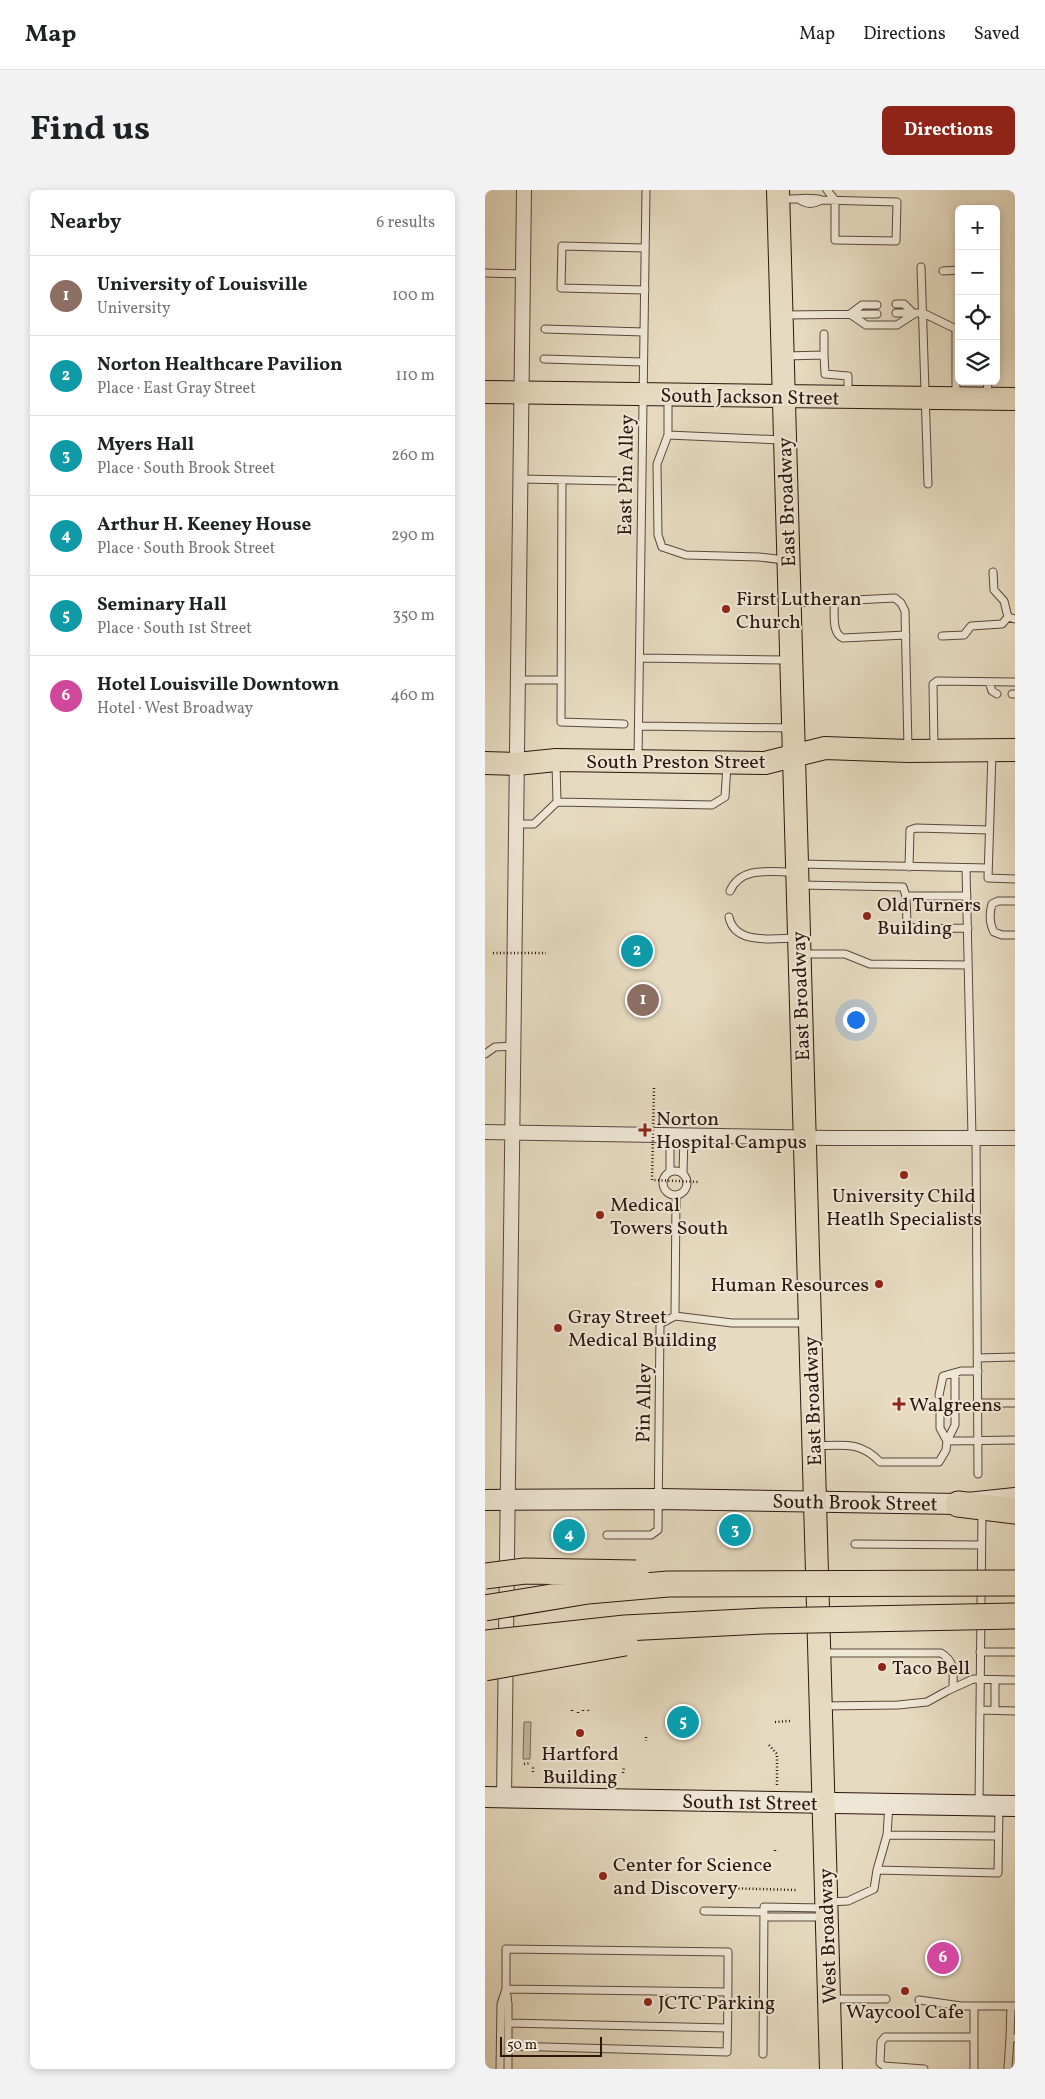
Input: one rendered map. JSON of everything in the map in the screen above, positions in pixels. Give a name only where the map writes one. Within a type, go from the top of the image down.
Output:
[{"type":"highway","points":[[974,1502],[1015,1511]]},
{"type":"highway","points":[[485,1576],[525,1571],[622,1573],[791,1584]]},
{"type":"highway","points":[[485,1608],[588,1591],[668,1584],[1015,1583]]},
{"type":"highway","points":[[485,1643],[625,1628],[763,1621],[1015,1616]]},
{"type":"highway","points":[[485,1668],[763,1621]]},
{"type":"main road","name":"East Broadway","points":[[778,194],[823,1803]]},
{"type":"main road","name":"South Jackson Street","points":[[485,392],[956,399],[987,390],[1015,399]]},
{"type":"main road","name":"South Preston Street","points":[[485,763],[517,764],[557,760],[765,763],[825,748],[908,751],[1015,750]]},
{"type":"main road","name":"West Broadway","points":[[823,1803],[831,2069]]},
{"type":"street","points":[[495,1797],[508,1500],[525,190]]},
{"type":"street","points":[[485,1132],[1015,1138]]},
{"type":"street","name":"South Brook Street","points":[[485,1500],[974,1502],[1015,1498]]},
{"type":"street","name":"South 1st Street","points":[[495,1797],[998,1806]]},
{"type":"lane","name":"East Pin Alley","points":[[638,761],[647,190]]},
{"type":"lane","points":[[778,194],[800,200],[814,197],[822,200],[835,200],[897,202],[896,241],[835,240],[835,200],[827,190]]},
{"type":"lane","points":[[645,248],[562,246],[561,288],[645,290]]},
{"type":"lane","points":[[921,267],[928,484]]},
{"type":"lane","points":[[943,271],[955,270]]},
{"type":"lane","points":[[485,273],[523,274]]},
{"type":"lane","points":[[897,304],[904,304],[914,314]]},
{"type":"lane","points":[[850,314],[862,305],[877,305]]},
{"type":"lane","points":[[896,313],[923,313],[955,328]]},
{"type":"lane","points":[[850,314],[866,325],[897,325],[914,314]]},
{"type":"lane","points":[[781,315],[877,314]]},
{"type":"lane","points":[[545,329],[644,332]]},
{"type":"lane","points":[[825,334],[825,374],[848,376],[848,397]]},
{"type":"lane","points":[[782,356],[824,355]]},
{"type":"lane","points":[[544,359],[643,362]]},
{"type":"lane","points":[[956,399],[957,385]]},
{"type":"lane","points":[[667,395],[668,435],[657,464],[658,535],[662,547],[686,555],[759,557],[788,561]]},
{"type":"lane","points":[[668,435],[785,440]]},
{"type":"lane","points":[[521,479],[621,481]]},
{"type":"lane","points":[[562,480],[561,722],[624,724]]},
{"type":"lane","points":[[942,636],[964,636],[971,626],[1002,624],[1012,618],[1004,601],[994,590],[993,572]]},
{"type":"lane","points":[[790,603],[895,598],[901,603],[905,611],[908,751]]},
{"type":"lane","points":[[834,601],[835,632],[843,638],[906,635]]},
{"type":"lane","points":[[640,658],[791,660]]},
{"type":"lane","points":[[518,680],[561,680]]},
{"type":"lane","points":[[934,751],[933,684],[937,681],[1015,682]]},
{"type":"lane","points":[[989,682],[991,691],[997,694]]},
{"type":"lane","points":[[639,726],[793,728]]},
{"type":"lane","points":[[992,750],[988,878],[1015,879]]},
{"type":"lane","points":[[557,760],[557,802]]},
{"type":"lane","points":[[516,824],[534,824],[557,802],[712,805],[725,797],[727,763]]},
{"type":"lane","points":[[909,866],[911,830],[916,828],[989,830]]},
{"type":"lane","points":[[730,891],[733,883],[747,874],[797,874],[909,866],[988,868]]},
{"type":"lane","points":[[966,868],[974,1137],[978,1371],[977,1474]]},
{"type":"lane","points":[[797,874],[903,887],[906,896],[907,923],[911,927],[918,929],[968,928]]},
{"type":"lane","points":[[906,896],[967,896]]},
{"type":"lane","points":[[1015,901],[998,901],[992,904],[990,913],[990,925],[994,932],[1002,935],[1015,935]]},
{"type":"lane","points":[[729,916],[735,932],[744,937],[845,954],[870,964],[968,965]]},
{"type":"lane","points":[[485,1054],[495,1047],[514,1046]]},
{"type":"lane","points":[[677,1135],[687,1188],[676,1196],[667,1193],[663,1179],[670,1172],[677,1135]]},
{"type":"lane","points":[[670,1172],[674,1171],[683,1174]]},
{"type":"lane","points":[[676,1196],[675,1316],[732,1323],[809,1323]]},
{"type":"lane","name":"Pin Alley","points":[[659,1500],[661,1324],[675,1316]]},
{"type":"lane","points":[[977,1358],[1015,1356]]},
{"type":"lane","points":[[939,1395],[943,1376],[978,1371]]},
{"type":"lane","points":[[813,1446],[859,1446],[873,1454],[881,1462],[939,1462],[946,1450],[947,1441],[955,1425],[955,1373]]},
{"type":"lane","points":[[978,1403],[1015,1404]]},
{"type":"lane","points":[[940,1413],[941,1428],[947,1441]]},
{"type":"lane","points":[[947,1441],[1015,1440]]},
{"type":"lane","points":[[607,1534],[639,1536],[656,1533],[658,1530],[659,1500]]},
{"type":"lane","points":[[877,1870],[998,1873],[998,1806],[981,1710],[981,1544],[974,1502]]},
{"type":"lane","points":[[855,1544],[981,1544]]},
{"type":"lane","points":[[980,1652],[1015,1652]]},
{"type":"lane","points":[[819,1653],[941,1653],[950,1658],[953,1668],[953,1688]]},
{"type":"lane","points":[[820,1706],[898,1705],[927,1702],[973,1679],[1015,1680]]},
{"type":"lane","points":[[995,1680],[995,1710]]},
{"type":"lane","points":[[981,1710],[1015,1711]]},
{"type":"lane","points":[[704,1911],[764,1912],[826,1909],[874,1889],[877,1870],[887,1835],[889,1804]]},
{"type":"lane","points":[[887,1835],[998,1836]]},
{"type":"lane","points":[[763,2054],[764,1912]]},
{"type":"lane","points":[[508,2046],[727,2052],[728,1952],[506,1949],[508,2069]]},
{"type":"lane","points":[[506,1989],[728,1992]]},
{"type":"lane","points":[[500,2069],[501,2004],[506,1989]]},
{"type":"lane","points":[[829,1999],[886,2000]]},
{"type":"lane","points":[[919,2000],[974,2006],[1013,2006],[1012,2038],[1008,2069]]},
{"type":"lane","points":[[974,2006],[974,2069]]},
{"type":"lane","points":[[508,2023],[727,2028]]},
{"type":"lane","points":[[924,2069],[884,2066],[881,2063],[881,2042],[885,2037],[974,2038]]},
{"type":"path","points":[[493,953],[546,953]]},
{"type":"path","points":[[654,1088],[653,1180],[700,1182]]},
{"type":"path","points":[[775,1722],[790,1722]]},
{"type":"path","points":[[769,1745],[777,1754],[777,1789]]},
{"type":"path","points":[[524,1764],[532,1765],[533,1772]]},
{"type":"path","points":[[623,1767],[623,1773]]},
{"type":"path","points":[[721,1888],[796,1890]]},
{"type":"shaded area","points":[[524,1722],[531,1722],[530,1759],[523,1759]]},
{"type":"place","name":"First Lutheran Church","points":[[726,609]]},
{"type":"place","name":"Old Turners Building","points":[[867,916]]},
{"type":"place","name":"Norton Healthcare Pavilion","points":[[637,951]]},
{"type":"place","name":"University of Louisville","points":[[643,1000]]},
{"type":"place","name":"Norton Hospital Campus","points":[[645,1130]]},
{"type":"place","name":"University Child Heatlh Specialists","points":[[904,1175]]},
{"type":"place","name":"Medical Towers South","points":[[600,1215]]},
{"type":"place","name":"Human Resources","points":[[879,1284]]},
{"type":"place","name":"Gray Street Medical Building","points":[[558,1328]]},
{"type":"place","name":"Walgreens","points":[[899,1404]]},
{"type":"place","name":"Myers Hall","points":[[735,1530]]},
{"type":"place","name":"Arthur H. Keeney House","points":[[569,1535]]},
{"type":"place","name":"Taco Bell","points":[[882,1667]]},
{"type":"place","name":"Seminary Hall","points":[[683,1722]]},
{"type":"place","name":"Hartford Building","points":[[580,1733]]},
{"type":"place","name":"Center for Science and Discovery","points":[[603,1876]]},
{"type":"place","name":"Hotel Louisville Downtown","points":[[943,1958]]},
{"type":"place","name":"Waycool Cafe","points":[[905,1991]]},
{"type":"place","name":"JCTC Parking","points":[[648,2002]]}]
